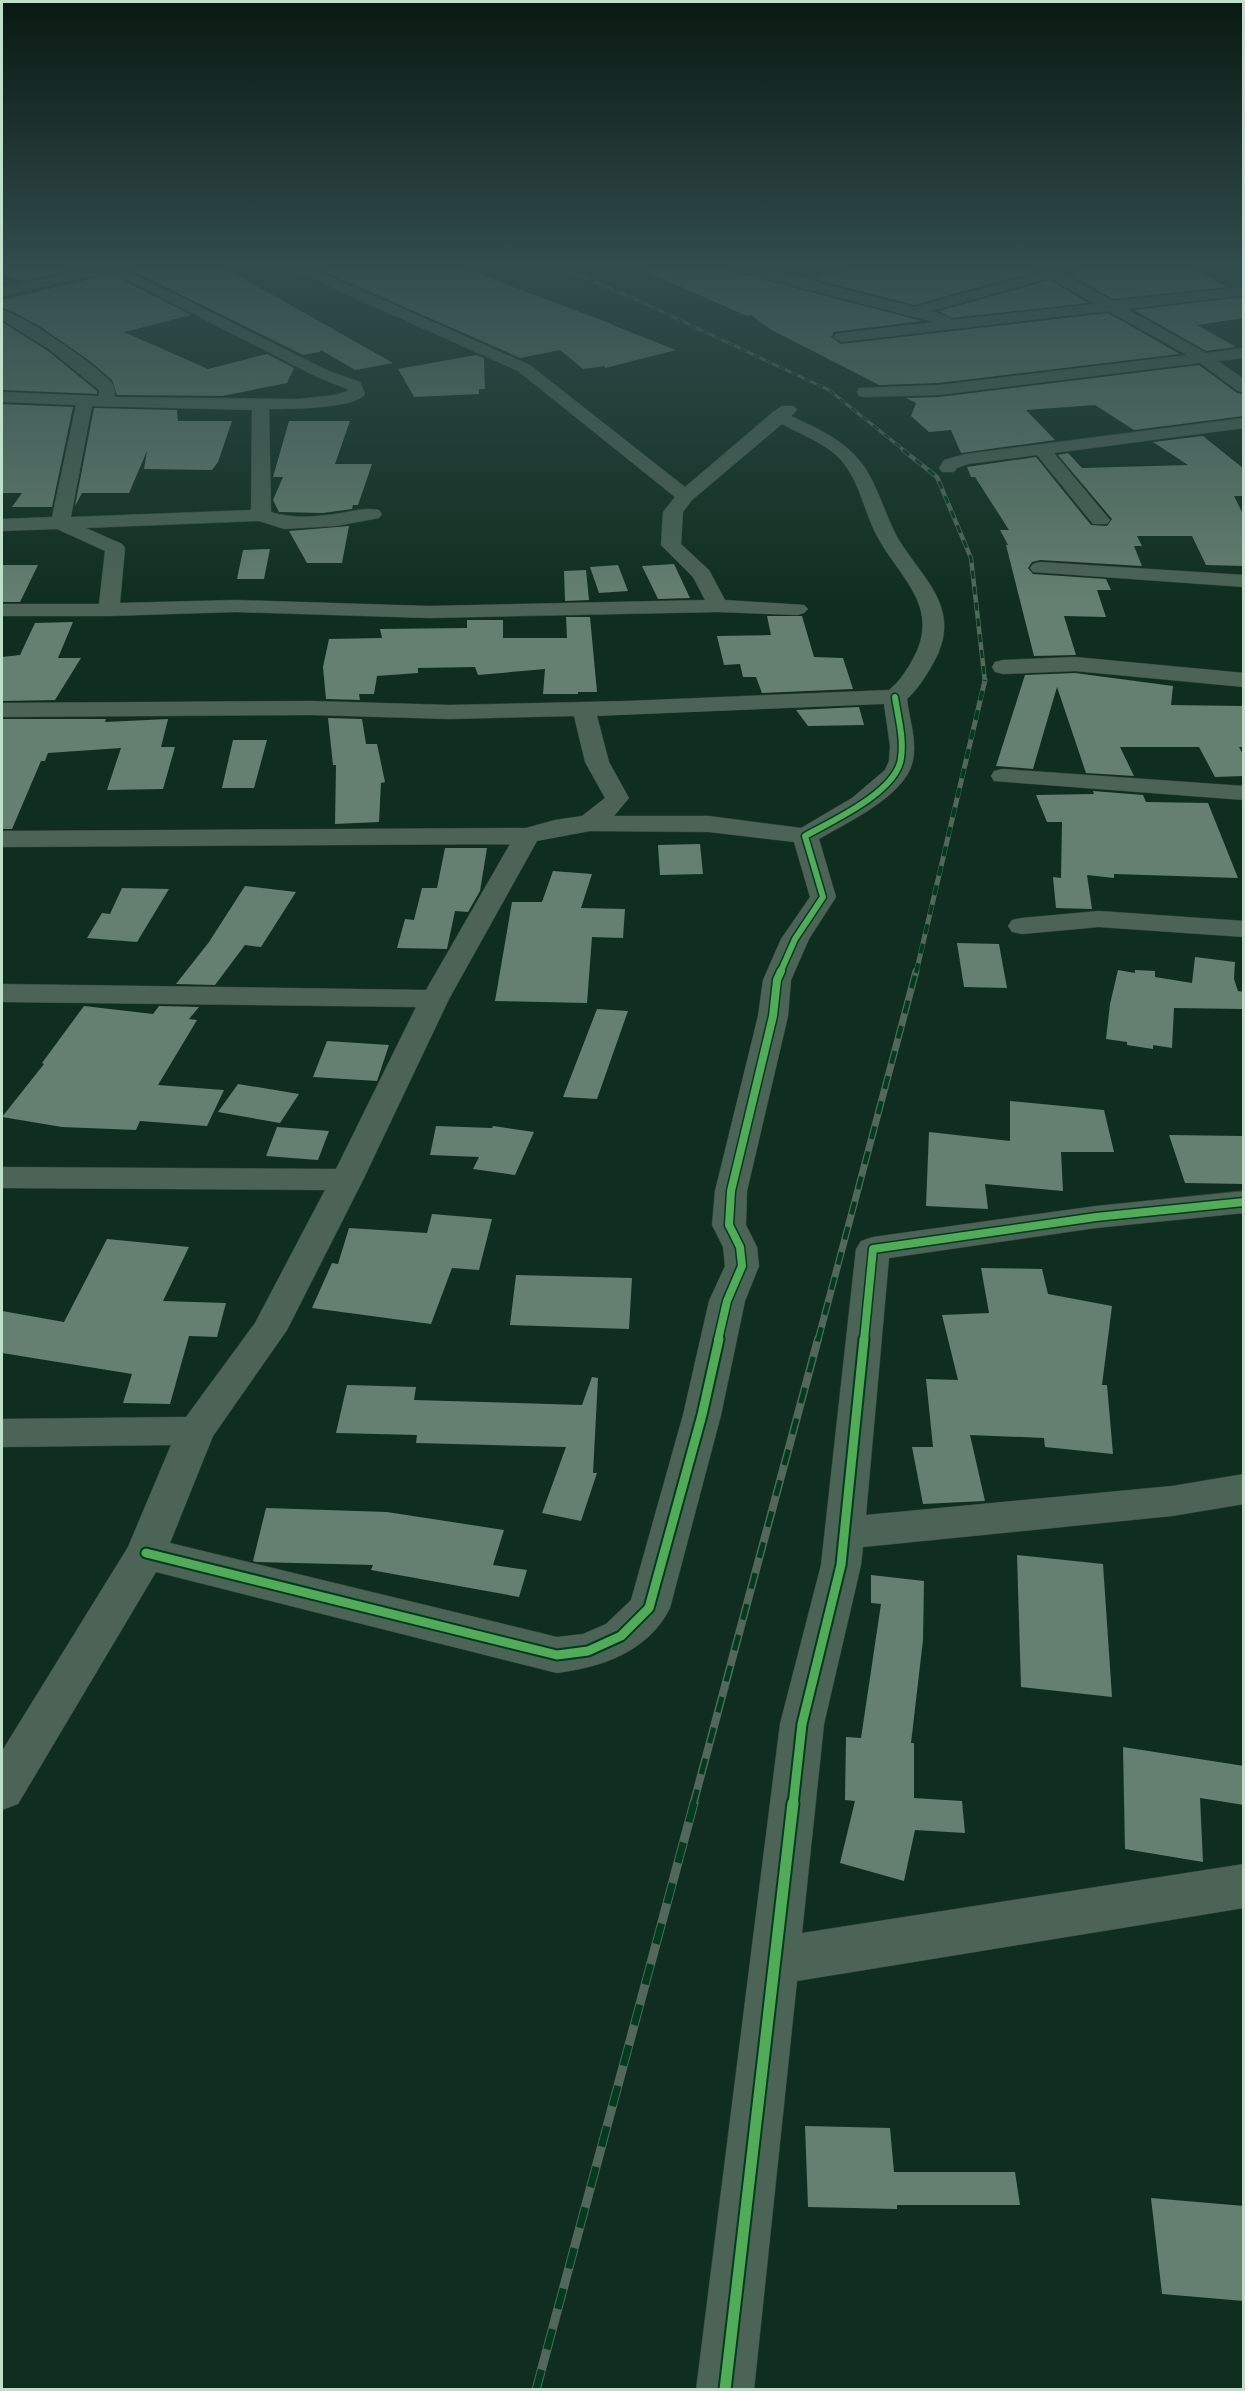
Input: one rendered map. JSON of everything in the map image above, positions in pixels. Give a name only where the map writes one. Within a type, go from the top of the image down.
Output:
[{"type":"street","points":[[99,380],[107,390],[107,402]]},
{"type":"street","points":[[2,397],[107,402],[260,404],[342,400],[357,394],[354,386],[339,380]]},
{"type":"street","points":[[539,380],[685,496]]},
{"type":"street","points":[[865,392],[939,390],[1022,380]]},
{"type":"street","points":[[60,523],[85,401]]},
{"type":"street","points":[[260,404],[261,515]]},
{"type":"street","points":[[2,710],[312,708],[450,712],[895,697],[904,691],[926,657],[935,637],[926,591],[887,536],[857,468],[842,451],[784,413],[685,496],[673,512],[671,545],[702,574],[718,606]]},
{"type":"street","points":[[948,468],[950,464],[965,459],[1244,423]]},
{"type":"street","points":[[1041,449],[1100,520]]},
{"type":"street","points":[[2,525],[261,515],[284,523],[336,520],[372,514]]},
{"type":"street","points":[[60,523],[115,548],[110,610]]},
{"type":"street","points":[[1040,568],[1244,581]]},
{"type":"street","points":[[2,610],[110,610],[235,606],[429,612],[718,606],[797,609]]},
{"type":"street","points":[[2,626],[31,610]]},
{"type":"street","points":[[1003,667],[1075,664],[1244,680]]},
{"type":"street","points":[[2,838],[526,836],[555,828],[590,823],[709,824],[805,836],[881,789],[898,773],[902,759],[895,697]]},
{"type":"street","points":[[584,709],[597,762],[617,798],[590,823]]},
{"type":"street","points":[[1003,776],[1244,793]]},
{"type":"street","points":[[4,1781],[146,1553],[196,1431],[269,1330],[347,1180],[435,999],[526,836]]},
{"type":"street","points":[[146,1553],[557,1655],[588,1651],[621,1636],[649,1608],[702,1415],[726,1301],[742,1266],[740,1247],[729,1225],[731,1191],[773,1016],[777,980],[795,939],[823,897],[805,836]]},
{"type":"street","points":[[1022,926],[1099,919],[1244,929]]},
{"type":"street","points":[[2,993],[435,999]]},
{"type":"street","points":[[2,1177],[347,1180]]},
{"type":"street","points":[[725,2390],[802,1724],[841,1565],[873,1249],[1096,1217],[1244,1202]]},
{"type":"street","points":[[2,1433],[196,1431]]},
{"type":"street","points":[[844,1533],[1172,1501],[1244,1489]]},
{"type":"street","points":[[773,1961],[1244,1886]]},
{"type":"building","points":[[2,380],[83,380],[97,391],[97,394],[2,390]]},
{"type":"building","points":[[112,380],[289,380],[287,383],[222,396],[117,395]]},
{"type":"building","points":[[404,380],[485,380],[485,389],[479,389],[479,394],[414,397]]},
{"type":"building","points":[[868,380],[967,380],[939,383],[879,385]]},
{"type":"building","points":[[1081,380],[1219,380],[1237,393],[1244,394],[1244,416],[1134,430],[1095,405],[1026,410],[1055,440],[961,453],[951,430],[929,432],[911,416],[916,403],[906,398],[939,397]]},
{"type":"building","points":[[2,404],[73,407],[52,507],[12,507],[22,493],[2,493]]},
{"type":"building","points":[[94,408],[177,410],[178,421],[232,421],[218,462],[212,470],[144,469],[147,451],[129,493],[82,493],[75,506]]},
{"type":"building","points":[[289,421],[350,421],[335,464],[372,464],[358,505],[353,505],[352,509],[323,513],[279,512],[273,500],[283,477],[273,477]]},
{"type":"building","points":[[1203,436],[1244,469],[1244,496],[1234,496],[1244,516],[1244,566],[1206,565],[1192,536],[1137,536],[1142,546],[1134,546],[1142,566],[1040,560],[1032,562],[1028,568],[1033,574],[1106,579],[1111,590],[1097,590],[1106,617],[1064,616],[1076,655],[1034,656],[1006,545],[1008,545],[1000,530],[1009,530],[975,477],[971,477],[967,467],[1036,457],[1091,525],[1107,526],[1112,519],[1058,455],[1068,453],[1082,468],[1188,465],[1153,442]]},
{"type":"building","points":[[349,526],[342,563],[307,563],[289,531]]},
{"type":"building","points":[[270,549],[264,579],[237,579],[243,550]]},
{"type":"building","points":[[674,564],[690,598],[658,599],[642,566]]},
{"type":"building","points":[[2,565],[38,565],[20,602],[2,602]]},
{"type":"building","points":[[618,565],[628,591],[599,593],[590,567]]},
{"type":"building","points":[[586,570],[589,600],[565,601],[564,571]]},
{"type":"building","points":[[767,616],[802,616],[814,657],[843,658],[853,689],[762,693],[756,677],[743,677],[740,664],[724,665],[717,636],[771,635]]},
{"type":"building","points":[[566,617],[590,617],[597,692],[543,694],[545,669],[478,675],[475,667],[418,668],[418,673],[377,676],[374,694],[359,694],[360,700],[326,699],[323,667],[329,639],[382,638],[380,629],[467,628],[467,620],[503,620],[503,638],[567,638]]},
{"type":"building","points":[[73,622],[58,658],[81,658],[55,700],[2,701],[2,657],[20,655],[35,623]]},
{"type":"building","points":[[1075,673],[1173,686],[1171,705],[1244,706],[1244,747],[1239,747],[1244,756],[1244,776],[1215,777],[1199,747],[1120,747],[1134,776],[1086,773],[1057,687],[1033,769],[996,766],[1025,675]]},
{"type":"building","points":[[859,707],[864,725],[808,726],[796,710]]},
{"type":"building","points":[[328,718],[362,719],[366,744],[377,744],[385,782],[381,783],[379,822],[335,824],[336,765],[333,765]]},
{"type":"building","points":[[2,719],[106,719],[105,722],[168,719],[161,747],[175,747],[163,789],[107,790],[121,748],[48,753],[45,761],[41,761],[12,829],[2,829]]},
{"type":"building","points":[[233,740],[267,740],[254,788],[222,788]]},
{"type":"building","points":[[1093,791],[1143,795],[1146,802],[1208,803],[1238,878],[1114,874],[1114,878],[1087,875],[1092,909],[1056,908],[1053,877],[1061,878],[1062,822],[1047,822],[1036,795],[1094,794]]},
{"type":"building","points":[[700,844],[703,874],[660,875],[658,845]]},
{"type":"building","points":[[445,848],[487,848],[480,891],[468,912],[455,911],[447,949],[397,948],[405,919],[414,920],[422,888],[437,888]]},
{"type":"building","points":[[553,871],[592,874],[581,908],[625,909],[623,938],[592,937],[587,1003],[495,1001],[512,902],[542,902]]},
{"type":"building","points":[[245,886],[296,892],[261,947],[245,945],[215,985],[176,984],[209,942]]},
{"type":"building","points":[[122,888],[169,889],[137,942],[87,938],[102,913],[110,914]]},
{"type":"building","points":[[957,943],[999,944],[1007,988],[964,987]]},
{"type":"building","points":[[1195,957],[1235,962],[1234,979],[1238,991],[1244,992],[1244,1009],[1174,1008],[1172,1048],[1153,1045],[1153,1049],[1106,1039],[1110,1004],[1118,970],[1135,973],[1135,970],[1155,971],[1155,977],[1192,983]]},
{"type":"building","points":[[84,1006],[153,1014],[159,1006],[199,1007],[189,1019],[197,1020],[158,1085],[224,1090],[207,1126],[140,1121],[136,1130],[62,1127],[2,1117],[44,1064],[42,1063]]},
{"type":"building","points":[[597,1009],[628,1011],[597,1099],[563,1097]]},
{"type":"building","points":[[327,1041],[389,1045],[377,1081],[313,1077]]},
{"type":"building","points":[[238,1084],[299,1094],[280,1123],[218,1112]]},
{"type":"building","points":[[1010,1101],[1104,1110],[1114,1152],[1061,1152],[1063,1191],[985,1184],[988,1209],[926,1206],[929,1132],[1010,1141]]},
{"type":"building","points":[[436,1126],[492,1128],[493,1126],[534,1132],[515,1175],[473,1169],[479,1157],[430,1155]]},
{"type":"building","points":[[277,1127],[329,1131],[318,1160],[266,1156]]},
{"type":"building","points":[[1169,1135],[1244,1136],[1244,1184],[1185,1183]]},
{"type":"building","points":[[432,1214],[492,1219],[479,1270],[452,1268],[431,1324],[312,1308],[332,1263],[338,1264],[349,1228],[427,1233]]},
{"type":"building","points":[[107,1239],[189,1247],[163,1301],[226,1303],[217,1337],[189,1336],[170,1404],[123,1403],[132,1374],[2,1353],[2,1311],[64,1322]]},
{"type":"building","points":[[981,1268],[1042,1269],[1048,1294],[1112,1306],[1102,1385],[1107,1385],[1113,1454],[1045,1447],[1044,1438],[970,1435],[985,1501],[923,1504],[912,1447],[933,1447],[926,1379],[958,1380],[942,1315],[989,1313]]},
{"type":"building","points":[[516,1275],[632,1278],[629,1329],[510,1325]]},
{"type":"building","points":[[592,1377],[598,1378],[593,1473],[597,1473],[581,1521],[542,1513],[566,1447],[416,1443],[417,1435],[336,1433],[347,1385],[416,1387],[414,1400],[582,1405]]},
{"type":"building","points":[[266,1508],[387,1512],[504,1530],[493,1565],[527,1570],[519,1597],[371,1570],[373,1565],[256,1562],[253,1561]]},
{"type":"building","points":[[1017,1555],[1103,1564],[1112,1697],[1021,1687]]},
{"type":"building","points":[[871,1575],[924,1581],[923,1640],[911,1743],[914,1743],[914,1798],[962,1801],[965,1833],[915,1830],[904,1881],[840,1863],[855,1801],[845,1800],[846,1737],[861,1738],[881,1604],[871,1603]]},
{"type":"building","points":[[1123,1747],[1244,1766],[1244,1805],[1200,1798],[1203,1862],[1125,1849]]},
{"type":"building","points":[[805,2126],[890,2128],[894,2172],[1015,2172],[1020,2205],[897,2205],[897,2209],[808,2207]]},
{"type":"building","points":[[1151,2198],[1244,2206],[1244,2301],[1162,2294]]},
{"type":"railway","points":[[807,380],[829,390],[905,451]]},
{"type":"railway","points":[[903,450],[937,477],[971,558],[985,681]]},
{"type":"railway","points":[[916,973],[985,681]]},
{"type":"railway","points":[[818,1340],[916,971]]},
{"type":"railway","points":[[693,1805],[818,1339]]},
{"type":"railway","points":[[536,2390],[694,1803]]},
{"type":"cycle path","points":[[146,1553],[557,1655],[588,1651],[621,1636],[649,1608],[702,1415],[727,1301],[742,1266],[740,1247],[729,1225],[731,1191],[773,1016],[777,980],[795,939],[823,897],[805,836],[860,804],[888,783],[897,772],[901,761],[902,746],[895,697]]},
{"type":"cycle path","points":[[725,2390],[802,1724],[841,1565],[873,1249],[1096,1217],[1244,1202]]}]
